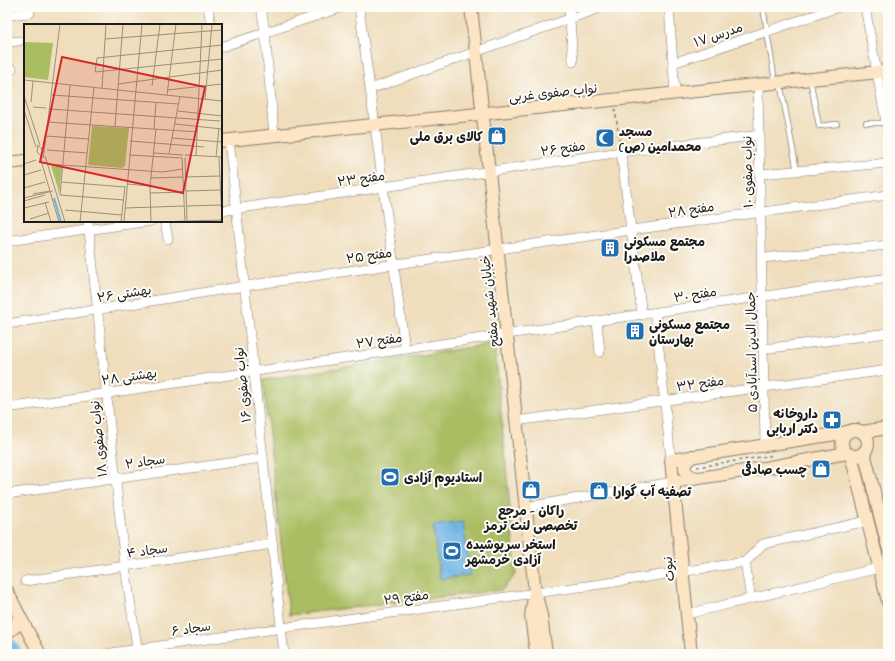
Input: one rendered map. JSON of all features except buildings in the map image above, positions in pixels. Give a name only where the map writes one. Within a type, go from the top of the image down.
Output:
[{"type":"street","points":[[208,7],[211,24]]},
{"type":"street","points":[[261,7],[265,32],[274,135]]},
{"type":"street","points":[[222,47],[343,7]]},
{"type":"street","points":[[359,7],[405,349]]},
{"type":"street","name":"خیابان شهید مفتح","points":[[471,7],[535,592],[541,615],[546,654]]},
{"type":"street","points":[[568,7],[573,62]]},
{"type":"street","points":[[370,89],[603,7]]},
{"type":"street","name":"مدرس ۱۷","points":[[673,63],[839,7]]},
{"type":"street","points":[[865,7],[882,71],[888,133]]},
{"type":"street","points":[[669,8],[675,93]]},
{"type":"street","points":[[7,15],[30,13]]},
{"type":"street","points":[[7,42],[20,41]]},
{"type":"street","name":"نواب صفوی غربی","points":[[225,140],[882,71]]},
{"type":"street","name":"نواب صفوی ۱۰","points":[[758,85],[762,258]]},
{"type":"street","name":"مفتح ۲۶","points":[[489,172],[621,152],[760,135]]},
{"type":"street","name":"نواب صفوی ۱۶","points":[[225,140],[237,209],[284,654]]},
{"type":"street","points":[[621,152],[642,315]]},
{"type":"street","points":[[7,163],[24,161]]},
{"type":"street","points":[[760,174],[888,163]]},
{"type":"street","name":"مفتح ۲۳","points":[[222,211],[489,172]]},
{"type":"street","name":"مفتح ۲۸","points":[[498,250],[888,194]]},
{"type":"street","points":[[7,241],[88,225],[137,222]]},
{"type":"street","points":[[166,222],[168,239]]},
{"type":"street","name":"نواب صفوی ۱۸","points":[[88,225],[137,652]]},
{"type":"street","points":[[762,258],[888,245]]},
{"type":"street","name":"مفتح ۲۵","points":[[245,286],[498,250]]},
{"type":"street","name":"جمال الدین اسدآبادی ۵","points":[[762,258],[765,445]]},
{"type":"street","name":"مفتح ۳۰","points":[[507,335],[888,278]]},
{"type":"street","name":"بهشتی ۲۶","points":[[7,324],[245,286]]},
{"type":"street","points":[[656,313],[671,460],[826,436],[855,430],[862,432],[888,428]]},
{"type":"street","points":[[597,322],[600,352]]},
{"type":"street","points":[[763,349],[888,333]]},
{"type":"street","name":"مفتح ۲۷","points":[[254,371],[507,335]]},
{"type":"street","name":"مفتح ۳۲","points":[[516,421],[888,370]]},
{"type":"street","name":"بهشتی ۲۸","points":[[7,408],[254,371]]},
{"type":"street","points":[[526,507],[827,457],[849,454],[858,455],[866,449],[873,439],[888,431]]},
{"type":"street","points":[[848,432],[842,442],[845,450],[849,454],[888,602]]},
{"type":"street","points":[[862,432],[867,438],[866,449],[888,547]]},
{"type":"street","points":[[826,436],[831,441],[832,446],[831,452],[827,457]]},
{"type":"street","points":[[693,456],[687,460],[684,466],[688,475],[698,478]]},
{"type":"street","name":"سجاد ۲","points":[[7,494],[263,458]]},
{"type":"street","name":"نبوت","points":[[671,460],[691,654]]},
{"type":"street","points":[[751,599],[745,562],[763,544],[867,521]]},
{"type":"street","name":"سجاد ۴","points":[[25,581],[273,544]]},
{"type":"street","name":"مفتح ۲۹","points":[[282,628],[608,583],[683,570],[745,562]]},
{"type":"street","points":[[687,614],[879,568]]},
{"type":"street","points":[[7,590],[40,654]]},
{"type":"street","name":"خیابان شهید مفتح","points":[[535,592],[531,616],[536,654]]},
{"type":"street","points":[[7,633],[17,625],[19,615]]},
{"type":"street","name":"سجاد ۶","points":[[105,654],[137,652],[282,628]]},
{"type":"lane","points":[[669,8],[700,7]]},
{"type":"lane","points":[[763,7],[797,171]]},
{"type":"lane","points":[[810,79],[819,126],[836,124]]},
{"type":"lane","points":[[866,123],[887,123]]},
{"type":"path","points":[[614,100],[621,152]]},
{"type":"path","points":[[684,466],[689,468],[776,455]]},
{"type":"green space","name":"استادیوم آزادی","points":[[491,344],[495,347],[516,574],[502,590],[289,615],[263,380]]},
{"type":"water","name":"استخر سرپوشیده آزادی خرمشهر","points":[[463,522],[470,575],[440,579],[433,526]]},
{"type":"waterway","points":[[12,644],[18,654]]},
{"type":"place","name":"کالای برق ملی","points":[[497,136]]},
{"type":"place","name":"مسجد محمدامین (ص)","points":[[605,138]]},
{"type":"place","name":"مجتمع مسکونی ملاصدرا","points":[[610,248]]},
{"type":"place","name":"مجتمع مسکونی بهارستان","points":[[635,331]]},
{"type":"place","name":"داروخانه دکتر اربابی","points":[[832,420]]},
{"type":"place","name":"چسب صادقی","points":[[821,469]]},
{"type":"place","name":"استادیوم آزادی","points":[[390,477]]},
{"type":"place","name":"راکان - مرجع تخصصی لنت ترمز","points":[[531,490]]},
{"type":"place","name":"تصفیه آب گوارا","points":[[599,491]]},
{"type":"place","name":"استخر سرپوشیده آزادی خرمشهر","points":[[452,551]]}]
